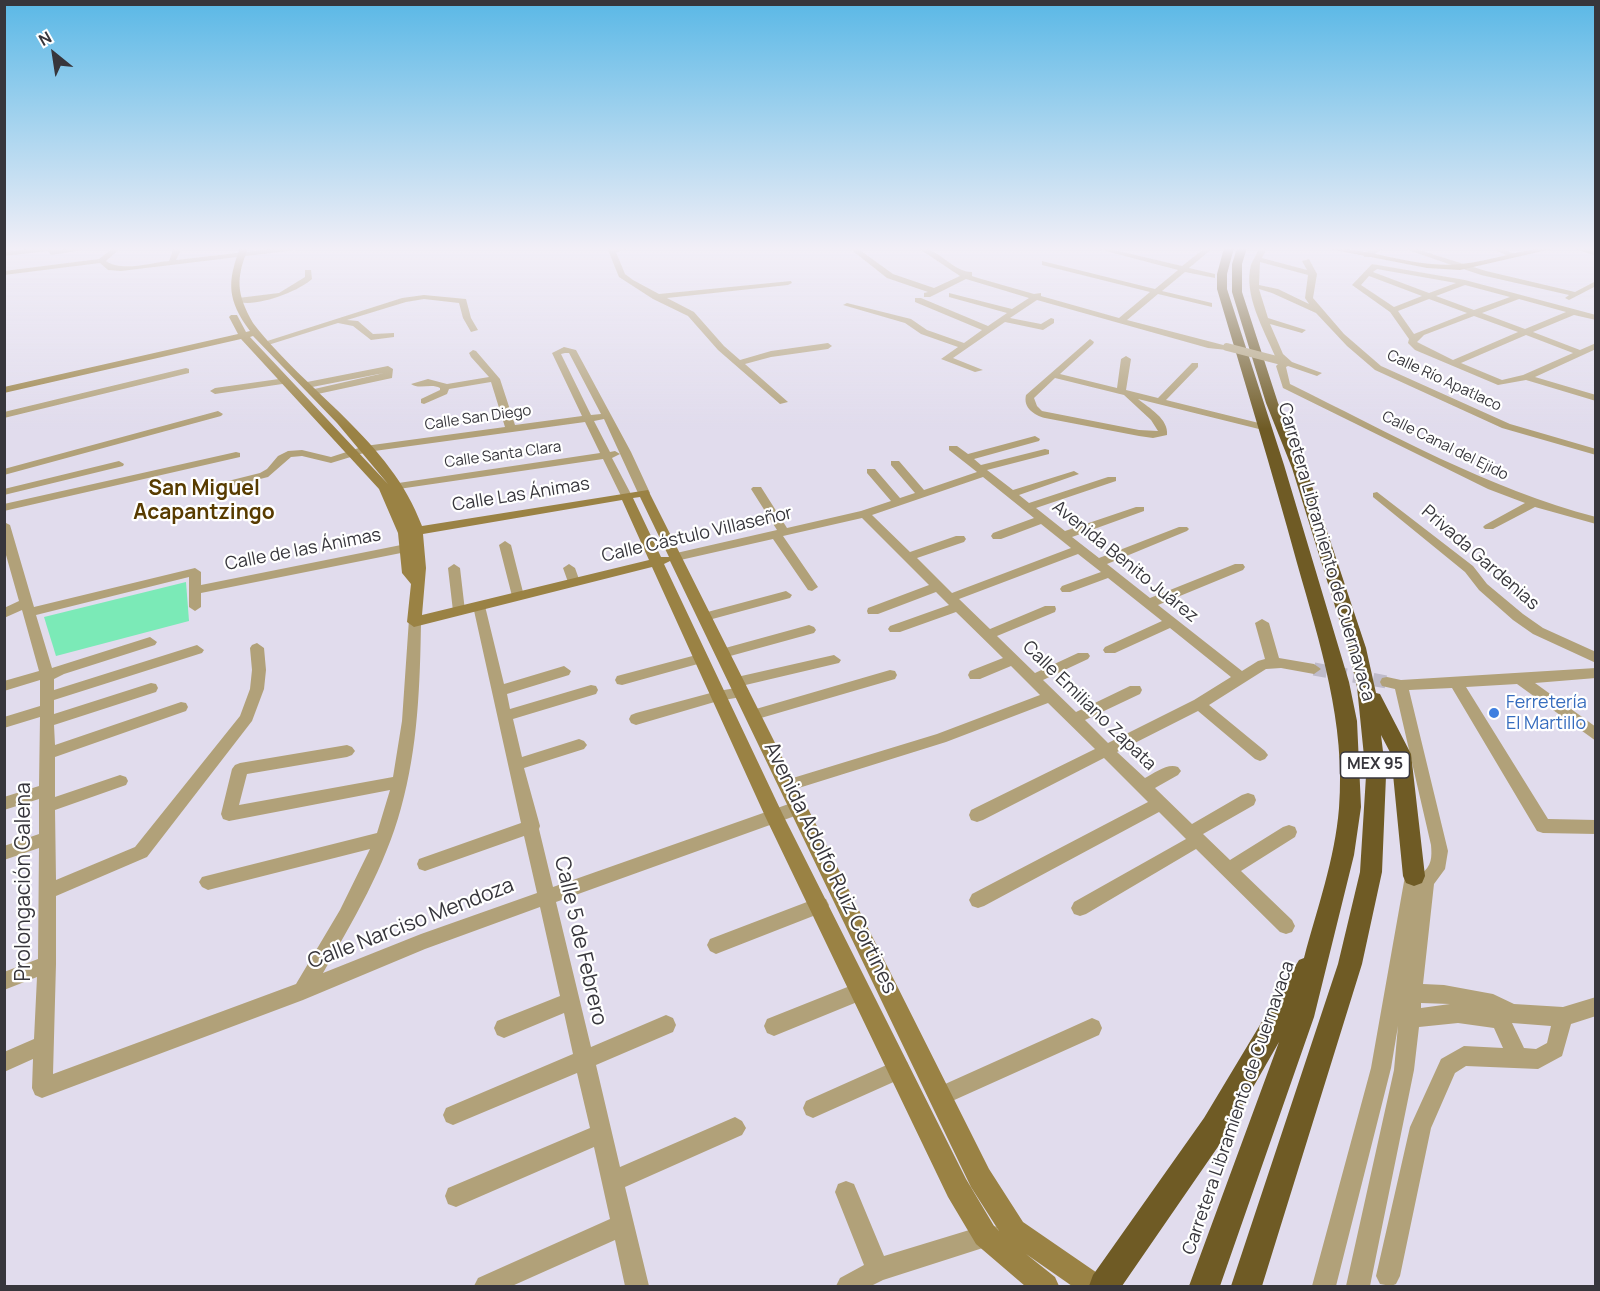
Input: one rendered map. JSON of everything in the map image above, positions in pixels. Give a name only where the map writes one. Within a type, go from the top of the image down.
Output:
[{"type":"highway","name":"Carretera Libramiento de Cuernavaca","points":[[1204,1287],[1301,1017],[1343,855],[1350,807],[1347,721],[1329,640],[1228,308]]},
{"type":"highway","name":"Carretera Libramiento de Cuernavaca","points":[[1242,308],[1272,403],[1299,468],[1357,648],[1366,687],[1376,776],[1371,872],[1350,964],[1247,1287]]},
{"type":"highway","points":[[1366,687],[1401,753],[1420,878]]},
{"type":"highway","points":[[1104,1287],[1214,1128],[1321,946]]},
{"type":"street","points":[[238,308],[250,334],[270,364],[359,451]]},
{"type":"street","points":[[265,343],[380,308]]},
{"type":"street","points":[[465,308],[474,330]]},
{"type":"street","points":[[678,308],[691,314],[737,363],[783,402]]},
{"type":"street","points":[[859,308],[908,321],[924,332],[965,346]]},
{"type":"street","points":[[940,308],[961,320],[988,329]]},
{"type":"street","points":[[1000,308],[1013,312]]},
{"type":"street","points":[[978,370],[946,359],[1019,308]]},
{"type":"street","points":[[1082,308],[1210,340],[1222,346]]},
{"type":"street","points":[[1122,319],[1135,308]]},
{"type":"street","points":[[1261,308],[1279,356],[1287,360],[1285,362]]},
{"type":"street","points":[[1312,308],[1318,311]]},
{"type":"street","points":[[1391,308],[1413,339],[1412,343],[1418,348],[1501,383],[1526,377],[1596,346]]},
{"type":"street","points":[[1394,310],[1399,308]]},
{"type":"street","points":[[1462,308],[1581,353]]},
{"type":"street","points":[[1413,339],[1421,333],[1487,308]]},
{"type":"street","points":[[1560,308],[1596,318]]},
{"type":"street","name":"Calle Río Apatlaco","points":[[1318,311],[1362,356],[1378,368],[1506,426],[1596,452]]},
{"type":"street","points":[[1453,363],[1574,312]]},
{"type":"street","points":[[1003,319],[1042,327],[1051,321]]},
{"type":"street","points":[[1122,319],[1185,339],[1285,362],[1317,373]]},
{"type":"street","points":[[1264,320],[1302,330]]},
{"type":"street","points":[[332,324],[351,321],[371,337],[391,335]]},
{"type":"street","points":[[1139,339],[1150,329]]},
{"type":"street","points":[[4,390],[250,334],[265,343],[310,389],[390,487],[410,532],[412,546],[409,573],[416,581],[412,699],[400,782],[382,839],[357,898],[303,992]]},
{"type":"street","points":[[1177,347],[1185,339]]},
{"type":"street","points":[[1090,342],[1029,397],[1030,403],[1039,414],[1139,433],[1153,435],[1163,433],[1159,422],[1125,394],[1126,359]]},
{"type":"street","points":[[737,363],[771,354],[828,346]]},
{"type":"street","name":"Avenida Adolfo Ruiz Cortines","points":[[1046,1287],[1021,1278],[985,1235],[957,1188],[820,905],[774,816],[656,562],[635,494],[626,452],[572,350],[556,353],[606,455],[635,494],[676,557],[980,1178],[1023,1237],[1094,1287]]},
{"type":"street","points":[[473,353],[477,361],[495,379],[512,429]]},
{"type":"street","points":[[270,364],[282,360]]},
{"type":"street","name":"Calle Canal del Ejido","points":[[1285,362],[1281,366],[1286,386],[1492,487],[1533,503],[1596,521]]},
{"type":"street","points":[[1137,405],[1156,401],[1195,365]]},
{"type":"street","points":[[388,369],[389,376],[310,389],[388,369]]},
{"type":"street","points":[[4,415],[186,371]]},
{"type":"street","points":[[1054,375],[1263,427]]},
{"type":"street","points":[[1526,377],[1596,398]]},
{"type":"street","points":[[416,384],[429,381],[440,383],[445,387],[495,379]]},
{"type":"street","points":[[215,391],[286,381]]},
{"type":"street","points":[[571,385],[587,382]]},
{"type":"street","points":[[424,400],[436,397],[444,392],[445,387]]},
{"type":"street","points":[[4,472],[218,414]]},
{"type":"street","name":"Calle San Diego","points":[[232,483],[264,475],[288,454],[302,453],[331,460],[359,451],[606,416]]},
{"type":"street","points":[[966,458],[1035,439]]},
{"type":"street","name":"Avenida Benito Juárez","points":[[953,448],[1242,678]]},
{"type":"street","name":"Calle Santa Clara","points":[[390,487],[626,452]]},
{"type":"street","name":"Calle Cástulo Villaseñor","points":[[414,622],[676,557],[864,514],[922,495],[982,471],[1045,452]]},
{"type":"street","points":[[4,508],[236,455]]},
{"type":"street","points":[[895,463],[922,495]]},
{"type":"street","points":[[4,492],[119,464]]},
{"type":"street","points":[[871,471],[898,503]]},
{"type":"street","points":[[1011,494],[1074,474]]},
{"type":"street","points":[[1027,507],[1112,479]]},
{"type":"street","points":[[757,489],[780,534],[812,587]]},
{"type":"street","name":"Calle Las Ánimas","points":[[410,532],[635,494]]},
{"type":"street","name":"Privada Gardenias","points":[[1377,495],[1469,569],[1483,587],[1518,617],[1538,631],[1596,658]]},
{"type":"street","points":[[4,514],[40,500]]},
{"type":"street","points":[[1489,527],[1533,503]]},
{"type":"street","points":[[1063,536],[1140,509]]},
{"type":"street","name":"Calle Emiliano Zapata","points":[[864,514],[1286,926]]},
{"type":"street","points":[[997,536],[1042,519]]},
{"type":"street","name":"Prolongación Galena","points":[[4,525],[47,676],[47,964],[42,1088]]},
{"type":"street","points":[[1098,563],[1183,529]]},
{"type":"street","points":[[909,557],[960,539]]},
{"type":"street","points":[[505,545],[518,596]]},
{"type":"street","name":"Calle de las Ánimas","points":[[195,590],[412,546]]},
{"type":"street","points":[[895,629],[1080,549]]},
{"type":"street","points":[[1148,604],[1239,567]]},
{"type":"street","points":[[454,568],[459,611]]},
{"type":"street","points":[[569,568],[574,582]]},
{"type":"street","points":[[4,614],[27,607],[195,572],[195,607]]},
{"type":"street","points":[[1066,589],[1110,573]]},
{"type":"street","points":[[873,611],[939,586]]},
{"type":"street","points":[[705,617],[786,595]]},
{"type":"street","name":"Calle 5 de Febrero","points":[[479,606],[532,826],[600,1134],[637,1287]]},
{"type":"street","points":[[988,635],[1050,609]]},
{"type":"street","points":[[1110,650],[1171,622]]},
{"type":"street","points":[[1263,623],[1273,662]]},
{"type":"street","points":[[723,654],[809,630]]},
{"type":"street","points":[[4,686],[41,675],[47,676],[58,670],[150,642]]},
{"type":"street","points":[[46,892],[141,852],[242,727],[254,706],[259,684],[260,661],[257,648]]},
{"type":"street","points":[[4,723],[48,709],[197,650]]},
{"type":"street","points":[[1034,679],[1083,656]]},
{"type":"street","points":[[622,680],[700,658]]},
{"type":"street","points":[[975,675],[1013,659]]},
{"type":"street","points":[[636,719],[834,660]]},
{"type":"street","points":[[977,815],[1199,704],[1263,664],[1273,662],[1314,669]]},
{"type":"street","points":[[499,691],[564,671]]},
{"type":"street","points":[[1324,1287],[1381,1068],[1390,1022],[1405,993],[1420,878],[1438,868],[1441,859],[1394,683],[1520,679],[1596,673]]},
{"type":"street","points":[[754,716],[891,675]]},
{"type":"street","points":[[1520,679],[1596,735]]},
{"type":"street","points":[[1456,682],[1543,826],[1596,828]]},
{"type":"street","points":[[48,709],[151,688]]},
{"type":"street","points":[[506,716],[591,690]]},
{"type":"street","points":[[1074,719],[1135,690]]},
{"type":"street","points":[[789,785],[941,738],[1051,696]]},
{"type":"street","points":[[1199,704],[1260,755]]},
{"type":"street","points":[[47,754],[181,707]]},
{"type":"street","points":[[516,765],[579,745]]},
{"type":"street","points":[[347,751],[240,769],[229,814],[400,782]]},
{"type":"street","points":[[1143,786],[1173,771]]},
{"type":"street","points":[[4,804],[47,798],[120,780]]},
{"type":"street","points":[[1080,908],[1248,800]]},
{"type":"street","points":[[978,900],[1161,803]]},
{"type":"street","name":"Calle Narciso Mendoza","points":[[42,1088],[303,992],[421,942],[800,807]]},
{"type":"street","points":[[424,864],[532,826]]},
{"type":"street","points":[[1229,870],[1289,832]]},
{"type":"street","points":[[4,853],[46,838]]},
{"type":"street","points":[[208,882],[382,839]]},
{"type":"street","points":[[802,870],[827,862]]},
{"type":"street","points":[[716,945],[820,905]]},
{"type":"street","points":[[4,981],[47,964]]},
{"type":"street","points":[[774,1026],[860,991]]},
{"type":"street","points":[[1405,993],[1436,993],[1502,1011]]},
{"type":"street","points":[[1358,1287],[1404,1070],[1411,1018],[1405,993]]},
{"type":"street","points":[[504,1028],[570,1001]]},
{"type":"street","points":[[1390,1022],[1458,1013],[1502,1011],[1563,1017],[1596,1006]]},
{"type":"street","points":[[1502,1011],[1519,1059]]},
{"type":"street","points":[[1388,1276],[1421,1127],[1448,1066],[1464,1056],[1538,1059],[1555,1049],[1563,1017]]},
{"type":"street","points":[[453,1115],[666,1025]]},
{"type":"street","points":[[941,1096],[1092,1028]]},
{"type":"street","points":[[4,1062],[43,1045]]},
{"type":"street","points":[[813,1108],[900,1069]]},
{"type":"street","points":[[612,1182],[735,1128]]},
{"type":"street","points":[[456,1196],[600,1134]]},
{"type":"street","points":[[957,1188],[980,1178]]},
{"type":"street","points":[[846,1192],[878,1270]]},
{"type":"street","points":[[486,1287],[622,1225]]},
{"type":"street","points":[[848,1287],[878,1270],[985,1235],[1023,1237],[1021,1278]]},
{"type":"green space","points":[[186,582],[189,621],[56,656],[44,617]]},
{"type":"tunnel","points":[[1314,669],[1387,682]]},
{"type":"place","name":"Ferretería El Martillo","points":[[1494,713]]},
{"type":"district","name":"San Miguel Acapantzingo","points":[[204,501]]}]
